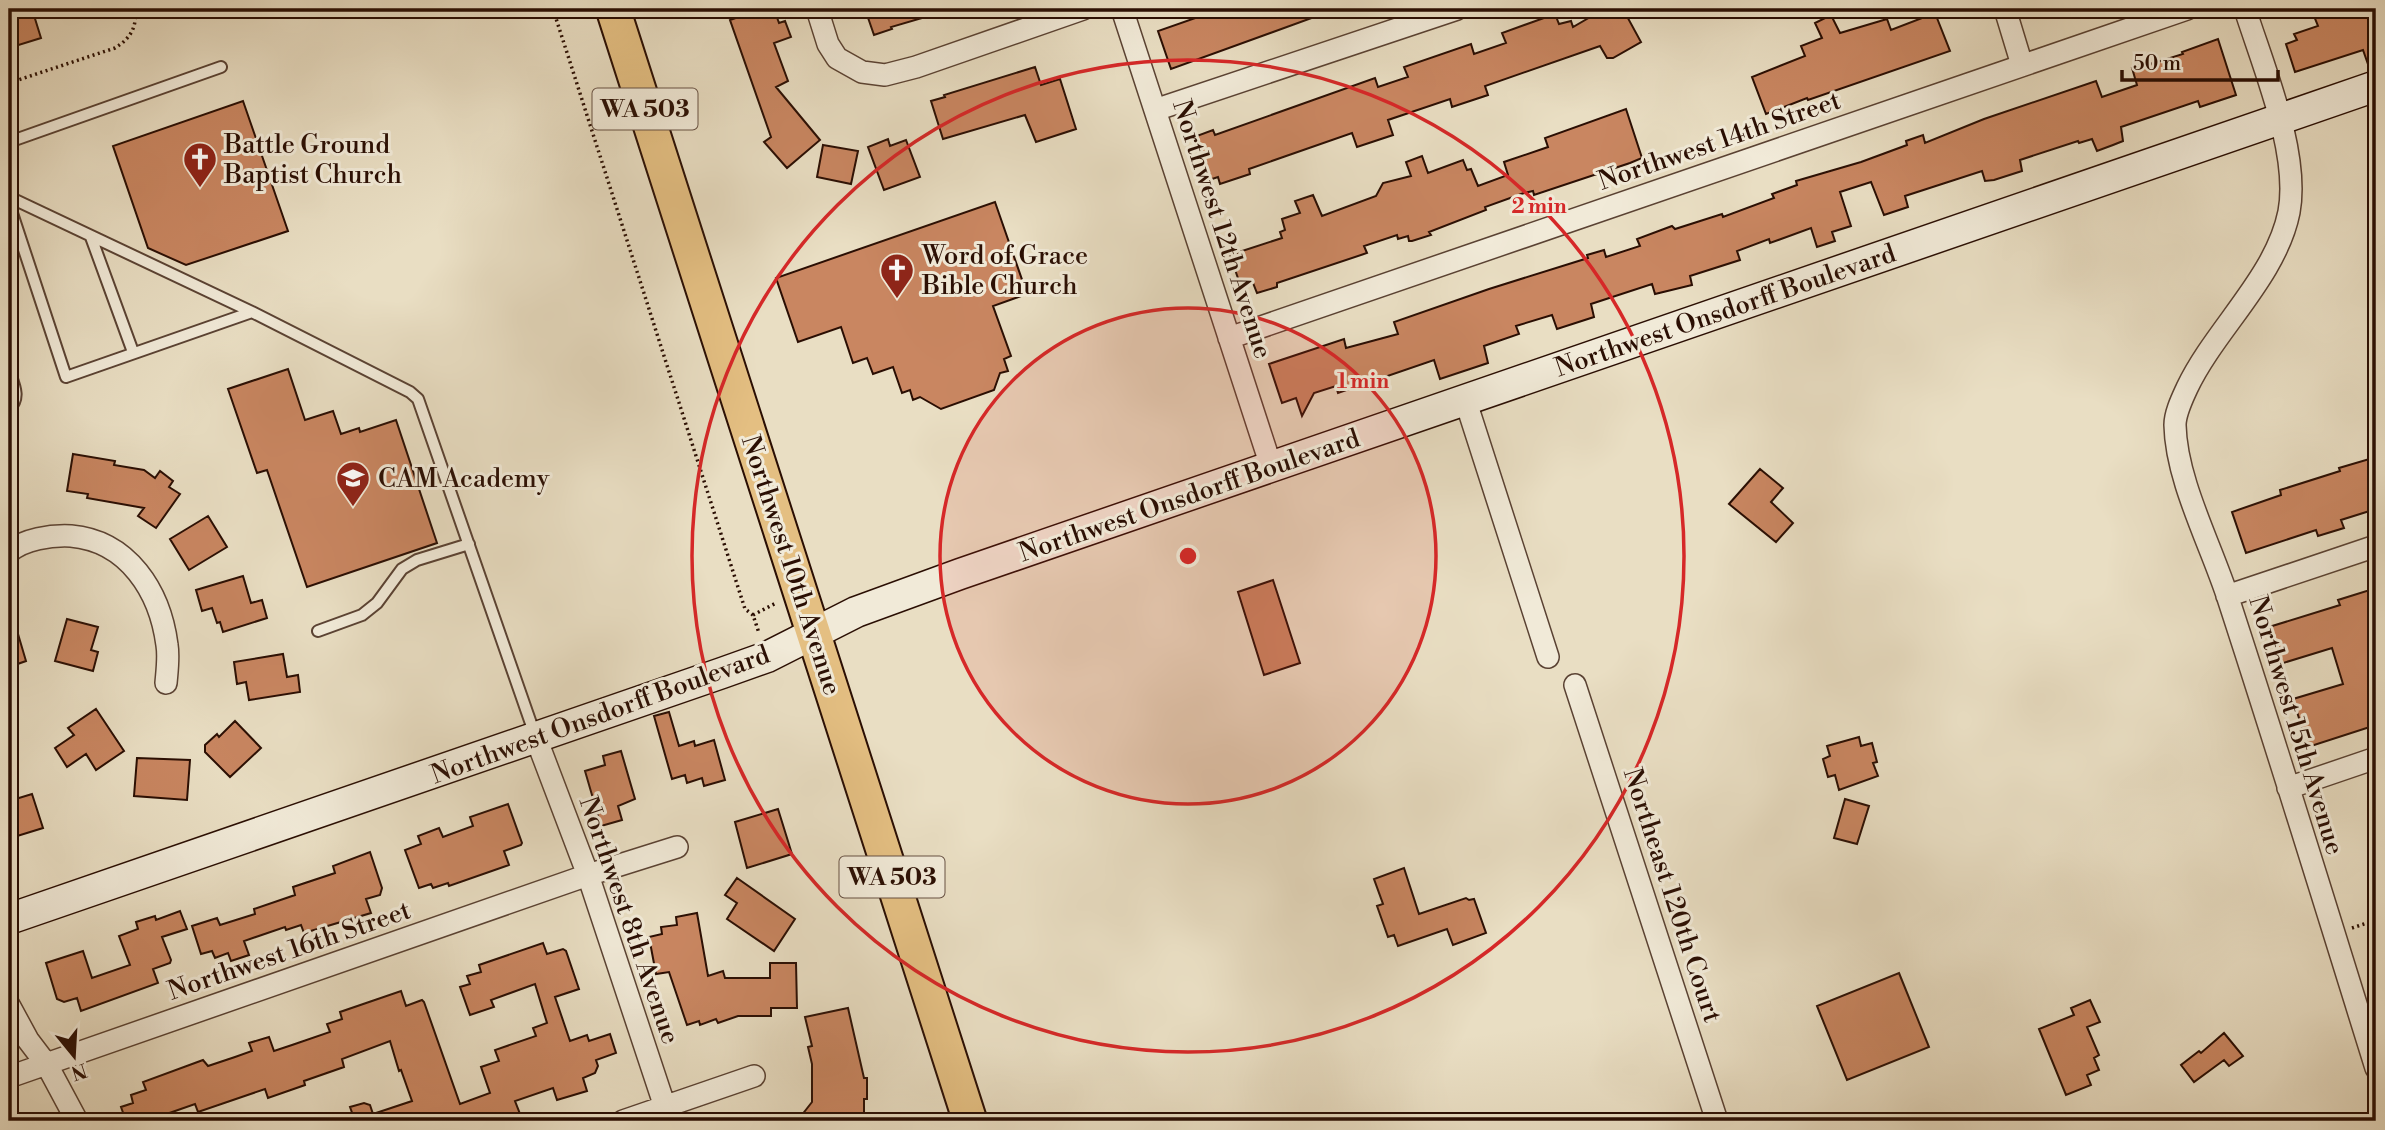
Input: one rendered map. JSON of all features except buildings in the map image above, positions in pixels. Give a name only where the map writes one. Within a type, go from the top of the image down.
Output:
[{"type":"main road","name":"Northwest 10th Avenue","points":[[613,9],[970,1121]]},
{"type":"street","points":[[817,9],[831,51],[844,63],[862,72],[885,75],[898,73],[1083,9]]},
{"type":"street","name":"Northwest 12th Avenue","points":[[1122,9],[1271,466]]},
{"type":"street","points":[[1155,110],[1457,9]]},
{"type":"street","points":[[2005,9],[2022,65]]},
{"type":"street","name":"Northwest 14th Street","points":[[1229,338],[2187,9]]},
{"type":"street","name":"Northwest 15th Avenue","points":[[2245,9],[2280,119],[2289,160],[2289,212],[2280,241],[2263,271],[2196,369],[2175,422],[2178,451],[2185,480],[2227,596],[2376,1068]]},
{"type":"street","name":"Northwest Onsdorff Boulevard","points":[[9,919],[767,657],[856,612],[908,593],[2376,86]]},
{"type":"street","points":[[1465,399],[1548,657]]},
{"type":"street","points":[[9,552],[37,539],[58,535],[83,538],[124,557],[141,573],[163,621],[168,647],[166,683]]},
{"type":"street","points":[[2227,596],[2376,546]]},
{"type":"street","name":"Northeast 120th Court","points":[[1575,685],[1717,1121]]},
{"type":"street","name":"Northwest 8th Avenue","points":[[536,738],[588,875],[666,1114]]},
{"type":"street","points":[[2288,788],[2376,758]]},
{"type":"street","name":"Northwest 16th Street","points":[[9,1077],[588,875],[677,847]]},
{"type":"street","points":[[9,1005],[28,1040],[47,1065],[77,1121]]},
{"type":"street","points":[[624,1121],[666,1114],[754,1076]]},
{"type":"lane","points":[[9,142],[221,67]]},
{"type":"lane","points":[[9,197],[252,312],[410,392],[418,399],[536,738]]},
{"type":"lane","points":[[9,204],[66,377],[252,312]]},
{"type":"lane","points":[[91,237],[134,352]]},
{"type":"lane","points":[[9,371],[17,394],[9,409]]},
{"type":"lane","points":[[318,631],[362,615],[377,603],[402,569],[417,560],[469,544]]},
{"type":"path","points":[[9,83],[115,48],[132,33],[136,22],[135,9]]},
{"type":"path","points":[[553,9],[745,609],[753,615]]},
{"type":"place","name":"Battle Ground Baptist Church","points":[[200,189]]},
{"type":"place","name":"Word of Grace Bible Church","points":[[897,300]]},
{"type":"place","name":"CAM Academy","points":[[353,508]]}]
